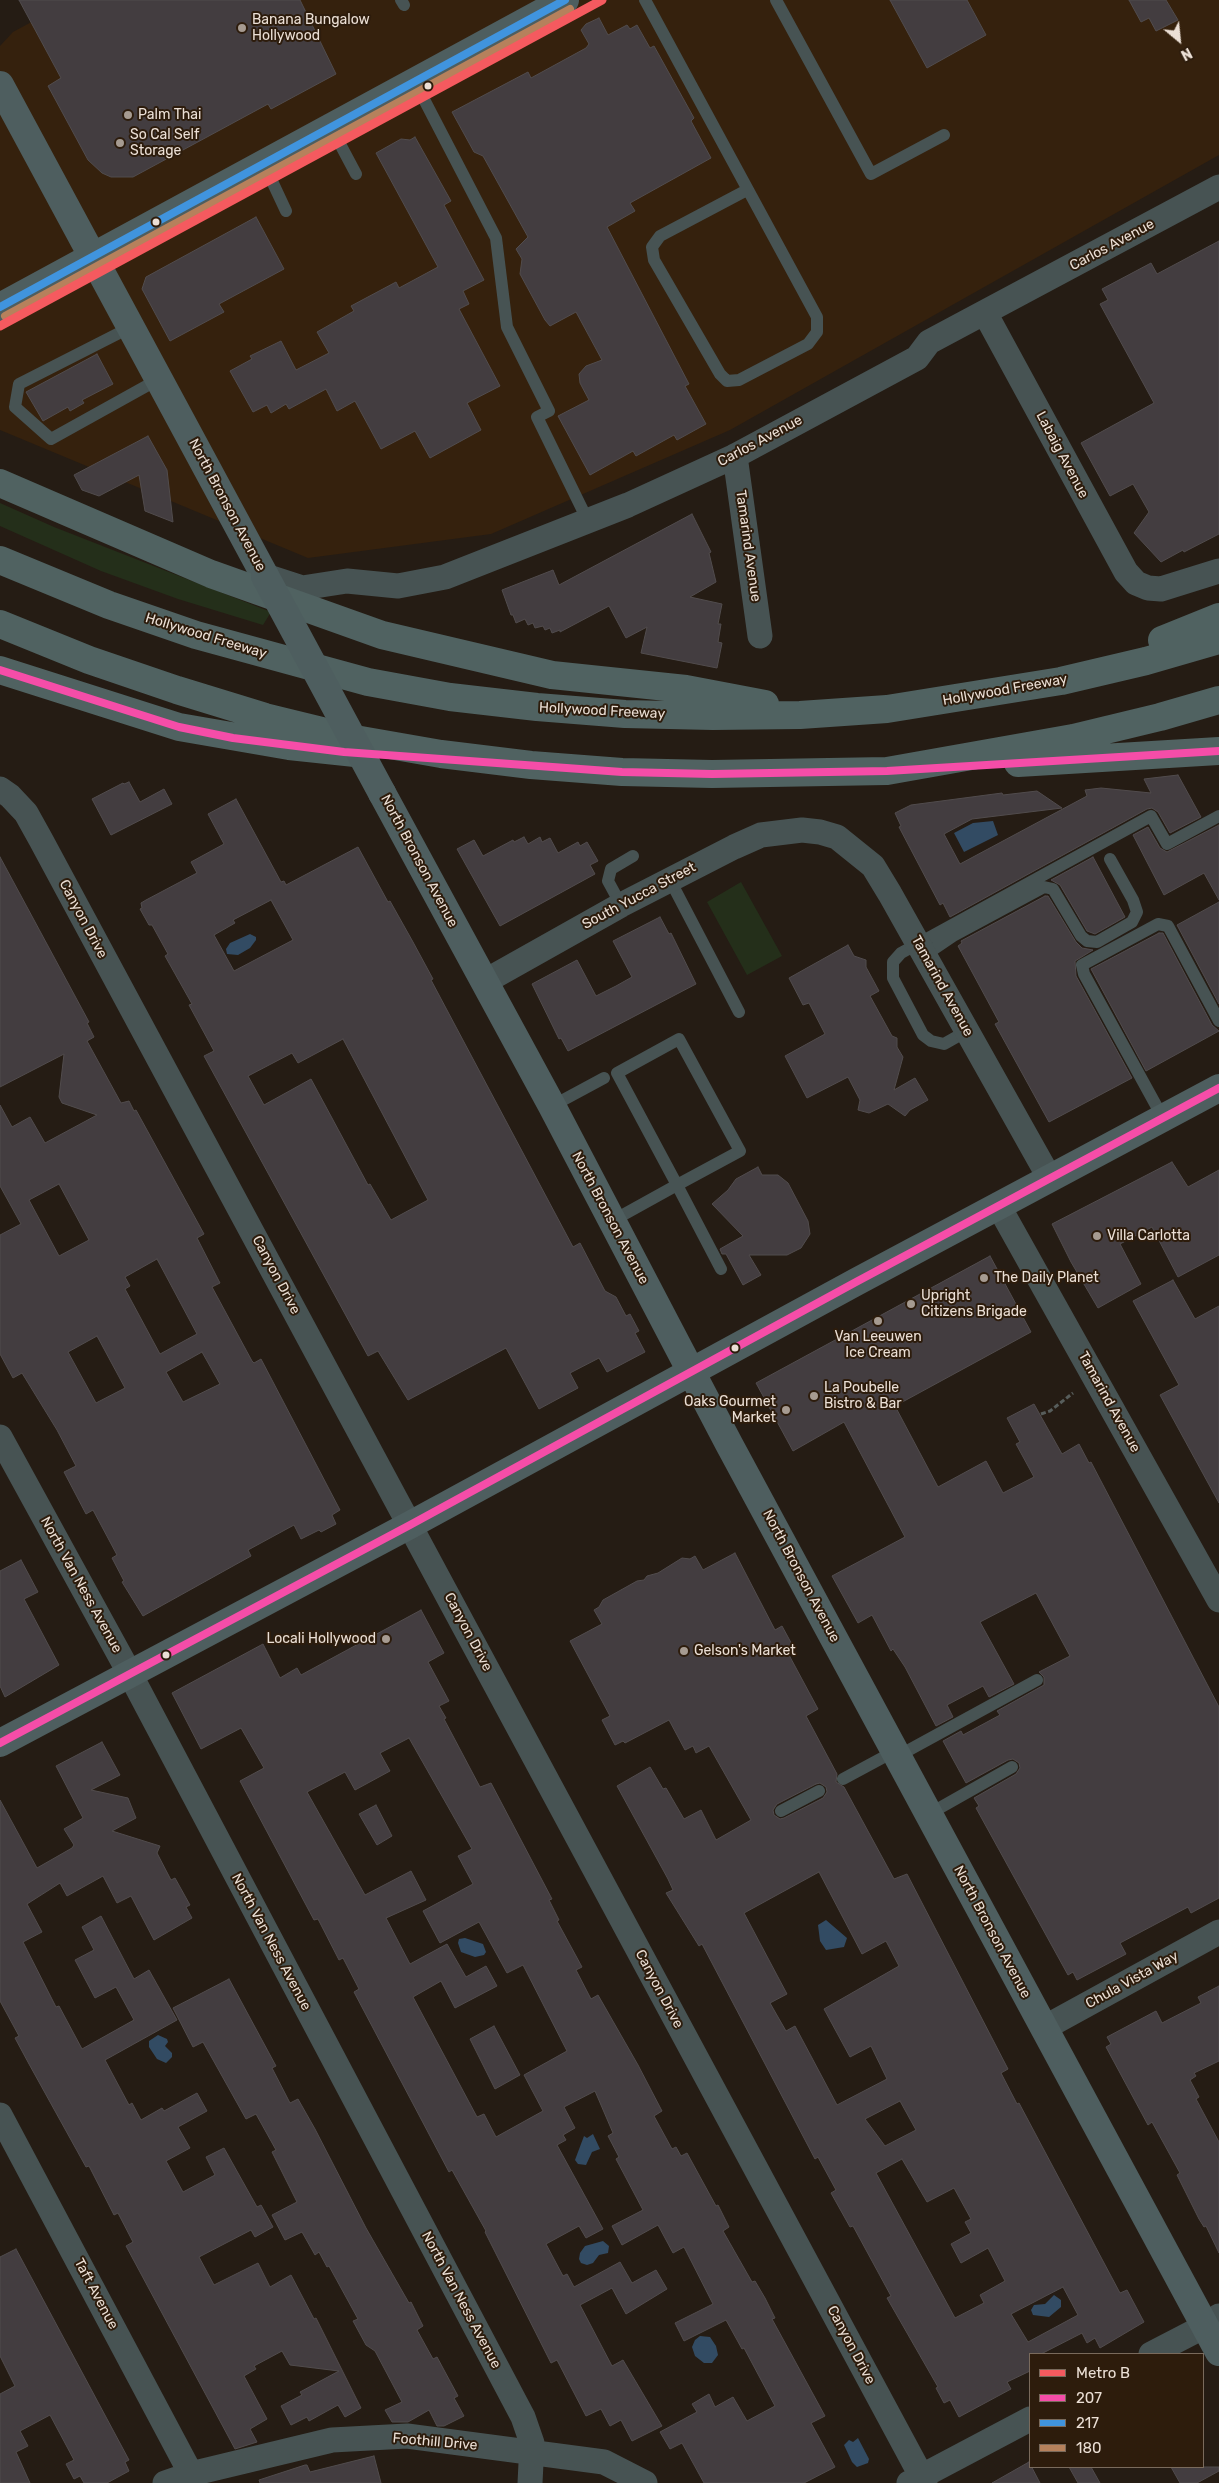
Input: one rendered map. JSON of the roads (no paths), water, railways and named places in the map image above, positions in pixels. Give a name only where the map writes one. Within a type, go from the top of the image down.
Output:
[{"type":"highway","points":[[0,483],[211,574],[382,635],[552,675],[686,689],[760,702],[800,715]]},
{"type":"highway","name":"Hollywood Freeway","points":[[0,560],[110,606],[196,635],[368,682],[450,696],[536,707],[625,714],[800,715],[887,709],[1061,681],[1146,661],[1219,640]]},
{"type":"highway","points":[[1061,681],[1219,618]]},
{"type":"highway","points":[[0,624],[89,660],[265,717],[365,740],[441,754],[530,765]]},
{"type":"highway","points":[[0,670],[179,727],[233,738],[344,752],[622,772],[712,774],[887,770],[1219,751]]},
{"type":"highway","points":[[887,770],[1073,738],[1160,717],[1219,700]]},
{"type":"street","points":[[0,307],[566,0]]},
{"type":"street","name":"North Bronson Avenue","points":[[0,85],[552,1106],[691,1371],[1044,2028],[1212,2321],[1219,2352]]},
{"type":"street","name":"Carlos Avenue","points":[[265,576],[302,588],[347,581],[398,586],[445,577],[588,522],[735,456],[917,358],[929,342],[1219,187]]},
{"type":"street","name":"Labaig Avenue","points":[[986,313],[1126,572],[1136,583],[1148,588],[1161,590],[1219,572]]},
{"type":"street","name":"Tamarind Avenue","points":[[735,456],[760,636]]},
{"type":"street","name":"Canyon Drive","points":[[0,788],[26,813],[41,840],[410,1525],[918,2481]]},
{"type":"street","name":"Tamarind Avenue","points":[[802,830],[820,832],[837,837],[873,866],[1049,1177]]},
{"type":"street","name":"South Yucca Street","points":[[484,982],[620,905],[761,834],[802,830]]},
{"type":"street","points":[[0,1743],[410,1525],[1049,1177],[1219,1088]]},
{"type":"street","name":"Tamarind Avenue","points":[[998,1205],[1219,1600]]},
{"type":"street","name":"North Van Ness Avenue","points":[[0,1437],[130,1674],[523,2417],[532,2443],[530,2483]]},
{"type":"street","name":"Chula Vista Way","points":[[1044,2028],[1219,1932]]},
{"type":"street","name":"Taft Avenue","points":[[0,2115],[203,2478]]},
{"type":"street","points":[[1153,2353],[1212,2321]]},
{"type":"street","points":[[918,2481],[1029,2420]]},
{"type":"street","name":"Foothill Drive","points":[[165,2483],[203,2478],[332,2440],[407,2436],[604,2462],[645,2483]]},
{"type":"lane","points":[[645,0],[817,317],[817,332],[808,344],[739,380],[727,381],[720,374],[654,260],[652,247],[660,236],[747,190]]},
{"type":"lane","points":[[776,0],[870,174],[944,135]]},
{"type":"lane","points":[[415,82],[496,238],[507,327],[549,411],[537,417],[588,522]]},
{"type":"lane","points":[[331,127],[356,174]]},
{"type":"lane","points":[[264,164],[286,211]]},
{"type":"lane","points":[[130,327],[19,384],[15,406],[51,439],[159,379]]},
{"type":"lane","points":[[921,949],[1150,816],[1167,844],[1219,816]]},
{"type":"lane","points":[[620,905],[608,881],[611,869],[633,856]]},
{"type":"lane","points":[[967,1031],[944,1044],[931,1041],[924,1035],[892,978],[893,962],[901,953],[921,949],[953,936],[1044,887],[1053,889],[1081,936],[1087,942],[1097,942],[1132,922],[1137,912],[1110,859]]},
{"type":"lane","points":[[670,880],[739,1012]]},
{"type":"lane","points":[[1162,1118],[1084,974],[1082,965],[1158,924],[1168,926],[1219,1021]]},
{"type":"lane","points":[[612,1221],[677,1185],[740,1151],[679,1040],[616,1073],[677,1185],[721,1269]]},
{"type":"lane","points":[[552,1106],[604,1078]]},
{"type":"lane","points":[[843,1778],[897,1754],[1037,1680]]},
{"type":"lane","points":[[930,1814],[1012,1767]]},
{"type":"lane","points":[[781,1811],[819,1791]]},
{"type":"water","points":[[993,821],[998,835],[964,852],[954,833],[973,823]]},
{"type":"water","points":[[250,934],[256,937],[256,940],[250,948],[238,955],[227,954],[226,949],[230,943]]},
{"type":"water","points":[[826,1920],[847,1938],[844,1947],[826,1950],[820,1941],[818,1925]]},
{"type":"water","points":[[465,1938],[483,1944],[486,1952],[484,1955],[475,1957],[461,1952],[458,1943],[459,1939]]},
{"type":"water","points":[[158,2035],[167,2039],[168,2042],[165,2046],[172,2053],[172,2057],[166,2063],[157,2059],[149,2047],[149,2041]]},
{"type":"water","points":[[593,2134],[600,2149],[592,2152],[586,2165],[578,2164],[575,2160],[584,2136],[587,2138]]},
{"type":"water","points":[[603,2241],[609,2246],[608,2253],[599,2255],[593,2263],[587,2265],[581,2263],[579,2259],[580,2253],[585,2246]]},
{"type":"water","points":[[1054,2295],[1061,2300],[1061,2307],[1049,2317],[1033,2315],[1031,2310],[1034,2305],[1045,2304]]},
{"type":"water","points":[[700,2336],[710,2337],[716,2346],[718,2355],[712,2363],[704,2363],[695,2356],[692,2347],[695,2340]]},
{"type":"water","points":[[858,2438],[869,2459],[868,2463],[857,2467],[852,2462],[844,2445],[849,2440],[853,2442]]},
{"type":"metro line","name":"B","points":[[0,326],[602,0]]},
{"type":"place","name":"Banana Bungalow Hollywood","points":[[242,28]]},
{"type":"place","name":"Palm Thai","points":[[128,115]]},
{"type":"place","name":"So Cal Self Storage","points":[[120,143]]},
{"type":"place","name":"Villa Carlotta","points":[[1097,1236]]},
{"type":"place","name":"The Daily Planet","points":[[984,1278]]},
{"type":"place","name":"Upright Citizens Brigade","points":[[911,1304]]},
{"type":"place","name":"Van Leeuwen Ice Cream","points":[[878,1321]]},
{"type":"place","name":"La Poubelle Bistro & Bar","points":[[814,1396]]},
{"type":"place","name":"Oaks Gourmet Market","points":[[786,1410]]},
{"type":"place","name":"Locali Hollywood","points":[[386,1639]]},
{"type":"place","name":"Gelson's Market","points":[[684,1651]]}]
